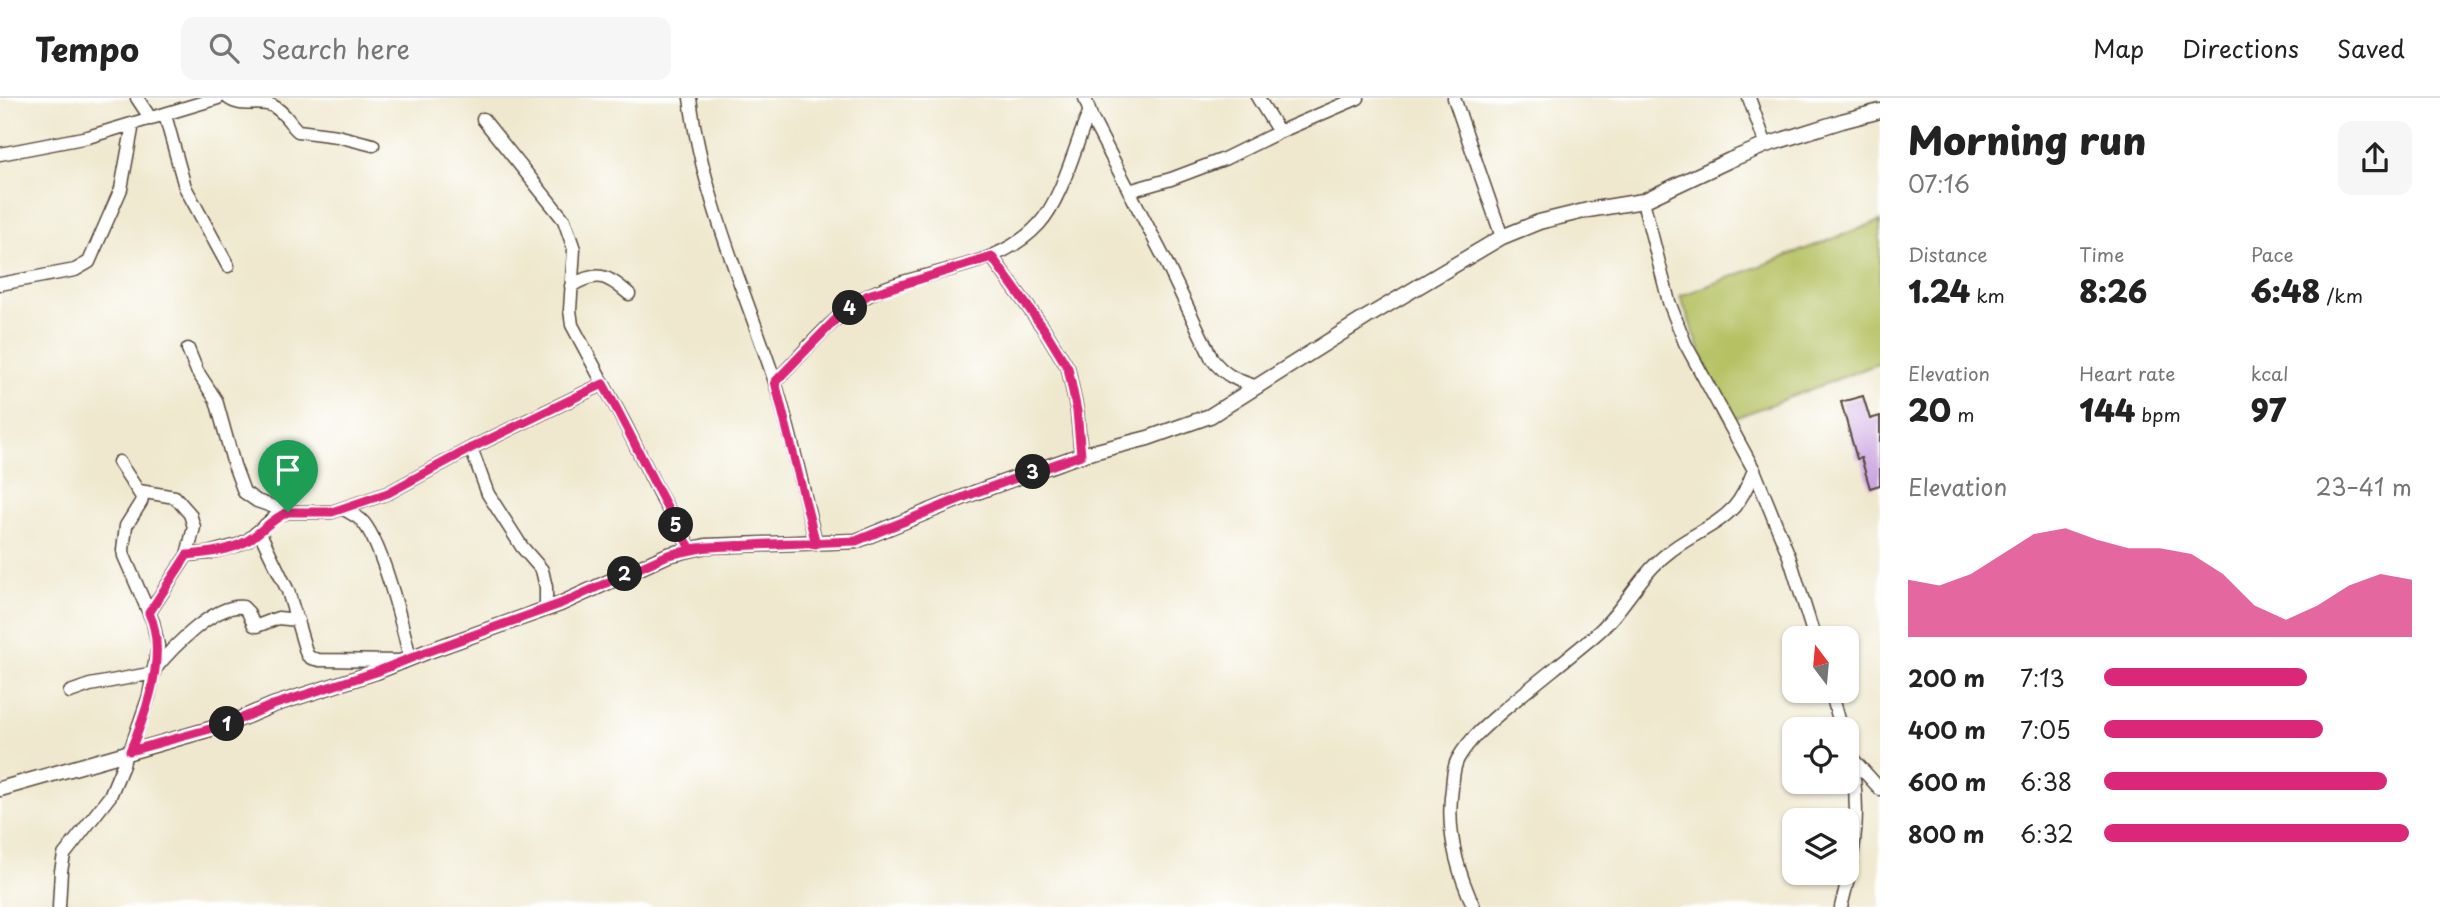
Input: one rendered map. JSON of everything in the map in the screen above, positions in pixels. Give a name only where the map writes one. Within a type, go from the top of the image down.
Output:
[{"type":"street","points":[[137,98],[151,119]]},
{"type":"street","points":[[0,154],[88,137],[218,98]]},
{"type":"street","points":[[228,98],[239,104],[273,106],[283,112],[298,131],[337,136],[373,145]]},
{"type":"street","points":[[690,98],[706,182],[775,382],[816,544]]},
{"type":"street","points":[[1085,98],[1089,113],[1212,359],[1222,372],[1258,387]]},
{"type":"street","points":[[1258,98],[1279,132]]},
{"type":"street","points":[[1129,191],[1224,159],[1358,98]]},
{"type":"street","points":[[1454,98],[1502,237]]},
{"type":"street","points":[[1749,98],[1766,145]]},
{"type":"street","points":[[0,789],[228,724],[273,705],[376,672],[546,609],[596,589],[658,559],[691,549],[856,541],[974,493],[1081,455],[1148,438],[1210,416],[1379,309],[1502,237],[1539,222],[1643,201],[1766,145],[1880,111]]},
{"type":"street","points":[[775,382],[842,313],[868,295],[992,257],[1018,244],[1041,222],[1057,194],[1089,113]]},
{"type":"street","points":[[165,115],[185,187],[228,267]]},
{"type":"street","points":[[483,119],[564,220],[574,249],[570,310],[572,325],[691,549]]},
{"type":"street","points":[[0,284],[75,270],[89,262],[121,190],[132,124]]},
{"type":"street","points":[[1643,201],[1669,302],[1685,343],[1755,470],[1789,556],[1811,626]]},
{"type":"street","points":[[992,257],[1044,329],[1068,368],[1077,411],[1081,455]]},
{"type":"street","points":[[572,286],[585,278],[601,276],[629,294]]},
{"type":"street","points":[[188,349],[197,371],[216,400],[244,492],[257,501],[288,512],[332,512],[388,493],[471,448],[603,384]]},
{"type":"street","points":[[471,448],[488,494],[522,547],[542,570],[546,587],[546,609]]},
{"type":"street","points":[[59,907],[64,855],[110,796],[141,724],[155,671],[157,634],[122,550],[126,526],[141,502],[139,491],[119,462]]},
{"type":"street","points":[[1474,907],[1456,860],[1450,828],[1451,794],[1457,759],[1468,743],[1490,722],[1614,618],[1647,573],[1666,554],[1690,536],[1719,520],[1734,507],[1755,470]]},
{"type":"street","points":[[139,491],[176,498],[190,514],[194,527],[187,555],[149,613]]},
{"type":"street","points":[[344,509],[363,522],[381,558],[402,622],[406,660]]},
{"type":"street","points":[[187,555],[208,553],[237,545],[275,517],[288,512]]},
{"type":"street","points":[[259,531],[288,591],[305,648],[311,658],[343,661],[406,660]]},
{"type":"street","points":[[70,692],[155,671],[172,649],[211,617],[224,610],[241,606],[257,626],[278,618],[298,620]]},
{"type":"street","points":[[1859,765],[1880,789]]},
{"type":"street","points":[[1841,907],[1856,840],[1856,794]]},
{"type":"green space","points":[[1880,221],[1880,363],[1727,421],[1680,296]]},
{"type":"building","points":[[1863,396],[1870,419],[1880,416],[1880,485],[1870,488],[1861,458],[1857,459],[1841,402]]},
{"type":"route","points":[[288,512],[275,517],[255,535],[237,545],[208,553],[187,555],[149,613],[157,634],[157,658],[141,724],[130,751],[228,724],[324,687],[376,672],[560,604],[668,555],[706,547],[800,542],[816,544],[856,541],[974,493],[1081,455],[1077,411],[1068,368],[1044,329],[992,257],[868,295],[842,313],[775,382],[816,544],[800,542],[753,545],[706,547],[691,549],[677,528],[603,384],[471,448],[388,493],[332,512],[288,512]]}]
